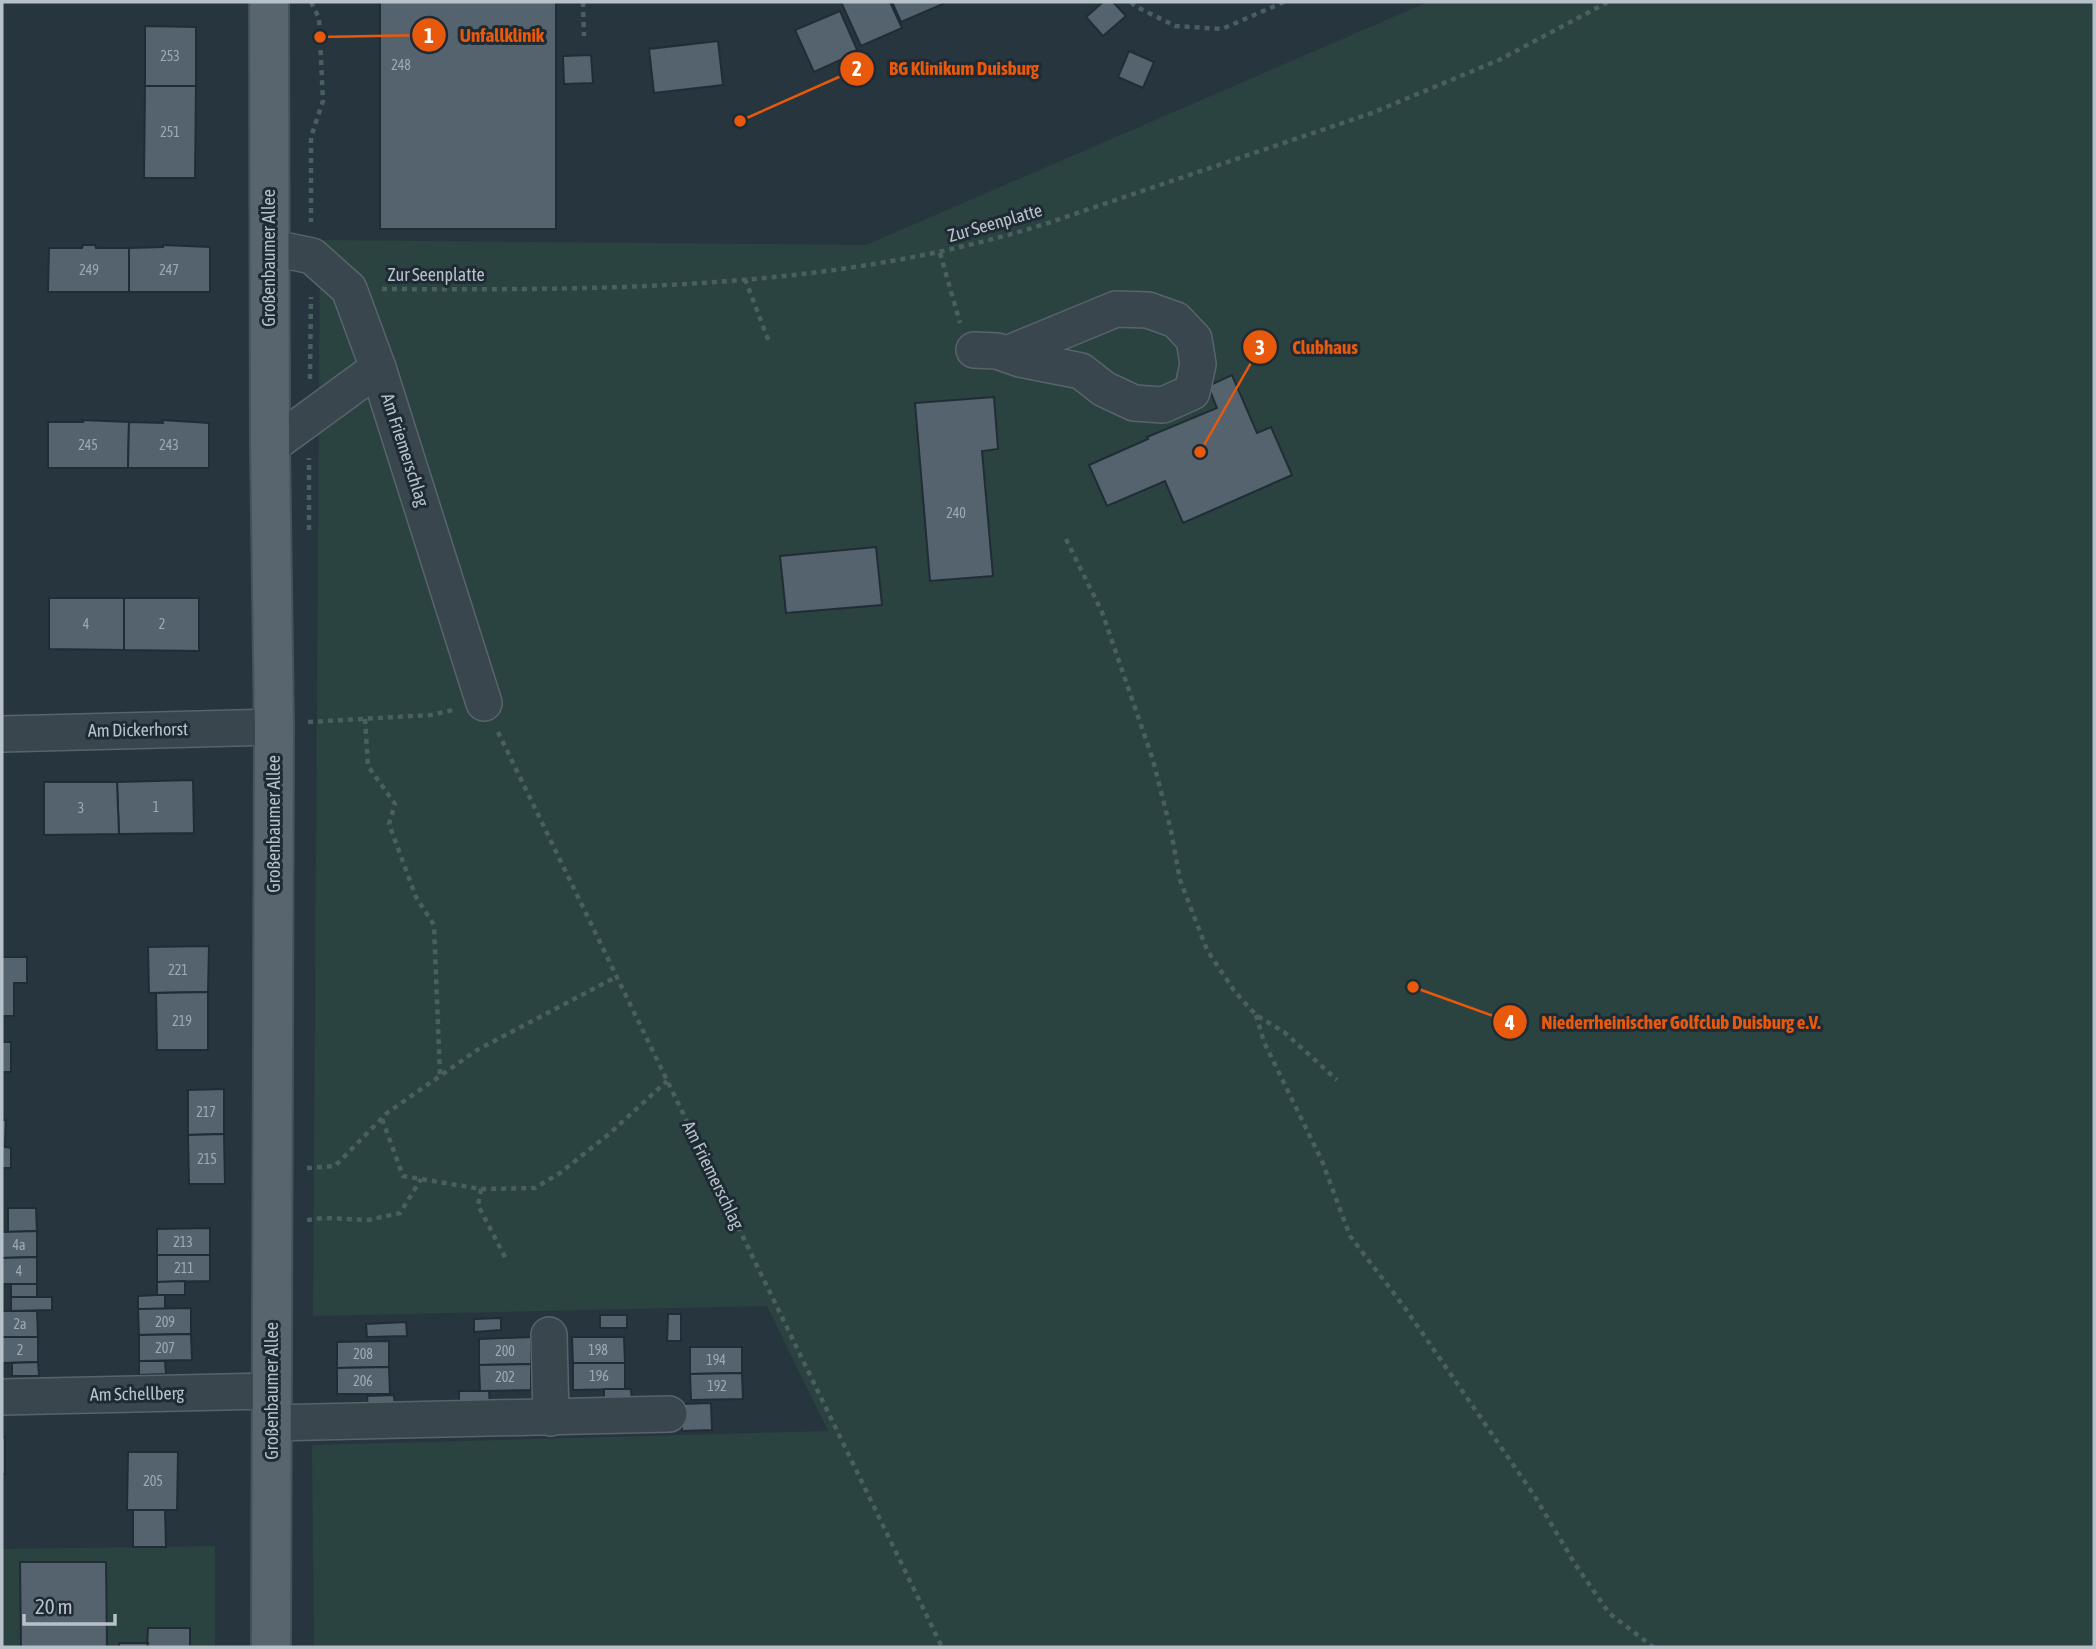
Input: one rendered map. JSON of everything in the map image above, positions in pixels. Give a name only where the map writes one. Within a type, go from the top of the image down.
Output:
[{"type":"main road","name":"Großenbaumer Allee","points":[[269,2],[270,447],[291,724],[271,1407],[271,1647]]},
{"type":"street","name":"Am Friemerschlag","points":[[269,247],[312,256],[349,289],[378,368],[484,703]]},
{"type":"street","points":[[1116,309],[1148,310],[1176,320],[1194,339],[1198,365],[1192,392],[1163,405],[1134,403],[1104,389],[1081,371],[981,343],[1116,309]]},
{"type":"street","points":[[270,447],[378,368]]},
{"type":"street","name":"Am Dickerhorst","points":[[2,734],[291,724]]},
{"type":"street","points":[[549,1335],[551,1418]]},
{"type":"street","name":"Am Schellberg","points":[[2,1397],[551,1418],[669,1413]]},
{"type":"path","points":[[309,418],[312,256],[310,137],[323,101],[318,18],[311,2]]},
{"type":"path","points":[[583,2],[584,36]]},
{"type":"path","points":[[1131,2],[1175,26],[1222,29],[1284,2]]},
{"type":"path","name":"Zur Seenplatte","points":[[349,289],[572,290],[783,276],[940,253],[1045,224],[1372,114],[1499,60],[1608,2]]},
{"type":"path","points":[[940,253],[981,343]]},
{"type":"path","points":[[745,279],[769,342]]},
{"type":"path","points":[[1066,539],[1102,612],[1153,760],[1180,880],[1207,950],[1236,992],[1256,1015],[1284,1032],[1337,1080]]},
{"type":"path","points":[[291,724],[431,715],[484,703]]},
{"type":"path","name":"Am Friemerschlag","points":[[484,703],[942,1647]]},
{"type":"path","points":[[365,719],[368,766],[395,804],[388,824],[416,897],[434,925],[440,1075]]},
{"type":"path","points":[[306,1168],[335,1166],[382,1119],[477,1050],[616,977]]},
{"type":"path","points":[[1256,1015],[1264,1042],[1322,1161],[1350,1236],[1405,1308],[1534,1495],[1574,1564],[1609,1613],[1653,1647]]},
{"type":"path","points":[[382,1119],[403,1176],[481,1189],[535,1188],[560,1173],[609,1134],[667,1081]]},
{"type":"path","points":[[306,1220],[368,1220],[400,1213],[421,1179]]},
{"type":"path","points":[[481,1189],[478,1205],[507,1261]]},
{"type":"green space","points":[[1428,2],[2094,2],[2094,1647],[314,1647],[312,1445],[828,1431],[767,1306],[313,1316],[320,240],[866,245]]},
{"type":"green space","points":[[215,1546],[215,1647],[2,1647],[2,1549]]},
{"type":"building","points":[[380,2],[556,2],[556,229],[380,229]]},
{"type":"building","points":[[841,2],[890,2],[902,28],[861,46]]},
{"type":"building","points":[[892,2],[942,2],[943,4],[901,22]]},
{"type":"building","points":[[1103,2],[1113,2],[1126,16],[1103,36],[1086,17]]},
{"type":"building","points":[[840,11],[858,52],[814,72],[795,30]]},
{"type":"building","points":[[145,26],[196,27],[196,86],[145,86]]},
{"type":"building","points":[[718,41],[723,85],[654,93],[649,49]]},
{"type":"building","points":[[1129,51],[1154,62],[1143,88],[1118,77]]},
{"type":"building","points":[[591,55],[593,83],[564,84],[563,56]]},
{"type":"building","points":[[145,86],[196,86],[195,178],[144,178]]},
{"type":"building","points":[[83,245],[95,245],[96,248],[129,248],[129,292],[48,292],[49,248],[82,248]]},
{"type":"building","points":[[163,245],[210,247],[210,292],[129,292],[129,248]]},
{"type":"building","points":[[1232,375],[1257,433],[1271,427],[1292,475],[1183,523],[1165,481],[1107,506],[1089,465],[1217,408],[1208,386]]},
{"type":"building","points":[[994,397],[998,449],[982,451],[993,576],[930,581],[915,403]]},
{"type":"building","points":[[82,420],[129,422],[128,468],[48,468],[48,422],[83,422]]},
{"type":"building","points":[[162,420],[209,423],[209,468],[128,468],[129,422],[163,423]]},
{"type":"building","points":[[876,547],[882,605],[786,613],[780,556]]},
{"type":"building","points":[[49,598],[124,598],[124,650],[49,649]]},
{"type":"building","points":[[124,598],[199,598],[199,651],[124,650]]},
{"type":"building","points":[[193,780],[194,833],[119,834],[117,782]]},
{"type":"building","points":[[44,782],[117,782],[119,834],[44,835]]},
{"type":"building","points":[[209,946],[208,992],[149,993],[148,947]]},
{"type":"building","points":[[2,957],[27,957],[27,983],[14,983],[14,1016],[2,1016]]},
{"type":"building","points":[[208,992],[208,1050],[157,1050],[156,993]]},
{"type":"building","points":[[2,1042],[11,1042],[11,1072],[2,1072]]},
{"type":"building","points":[[224,1089],[224,1134],[188,1135],[188,1090]]},
{"type":"building","points":[[2,1120],[6,1120],[5,1147],[11,1148],[11,1168],[2,1168]]},
{"type":"building","points":[[224,1134],[225,1184],[189,1184],[188,1135]]},
{"type":"building","points":[[8,1208],[36,1208],[37,1231],[8,1232]]},
{"type":"building","points":[[210,1228],[210,1255],[157,1255],[157,1229]]},
{"type":"building","points":[[37,1231],[37,1257],[2,1258],[2,1232]]},
{"type":"building","points":[[157,1255],[210,1255],[210,1281],[157,1282]]},
{"type":"building","points":[[37,1257],[37,1284],[2,1284],[2,1258]]},
{"type":"building","points":[[185,1281],[185,1295],[157,1295],[157,1282]]},
{"type":"building","points":[[11,1284],[37,1284],[37,1297],[11,1297]]},
{"type":"building","points":[[165,1295],[165,1309],[138,1309],[138,1296]]},
{"type":"building","points":[[11,1297],[52,1297],[52,1310],[11,1311]]},
{"type":"building","points":[[191,1308],[191,1334],[139,1335],[138,1309]]},
{"type":"building","points":[[2,1311],[37,1311],[38,1337],[2,1337]]},
{"type":"building","points":[[668,1314],[681,1314],[681,1341],[667,1341]]},
{"type":"building","points":[[600,1315],[627,1315],[627,1328],[600,1328]]},
{"type":"building","points":[[501,1318],[501,1330],[474,1332],[474,1319]]},
{"type":"building","points":[[406,1322],[407,1336],[367,1337],[366,1324]]},
{"type":"building","points":[[191,1334],[192,1360],[139,1361],[139,1335]]},
{"type":"building","points":[[2,1337],[38,1337],[38,1362],[2,1363]]},
{"type":"building","points":[[531,1337],[531,1364],[479,1365],[479,1339]]},
{"type":"building","points":[[572,1337],[624,1337],[625,1363],[573,1363]]},
{"type":"building","points":[[389,1341],[389,1367],[337,1368],[337,1342]]},
{"type":"building","points":[[690,1347],[742,1347],[742,1373],[690,1374]]},
{"type":"building","points":[[139,1361],[165,1361],[166,1374],[139,1375]]},
{"type":"building","points":[[38,1362],[39,1376],[12,1376],[12,1363]]},
{"type":"building","points":[[573,1363],[625,1363],[625,1389],[573,1390]]},
{"type":"building","points":[[531,1364],[531,1390],[480,1391],[479,1365]]},
{"type":"building","points":[[389,1367],[390,1394],[337,1394],[337,1368]]},
{"type":"building","points":[[742,1373],[743,1399],[691,1400],[690,1374]]},
{"type":"building","points":[[604,1389],[631,1389],[632,1402],[604,1403]]},
{"type":"building","points":[[459,1391],[489,1391],[490,1406],[459,1407]]},
{"type":"building","points":[[394,1395],[395,1408],[368,1409],[367,1396]]},
{"type":"building","points":[[711,1403],[712,1430],[682,1431],[682,1404]]},
{"type":"building","points":[[5,1437],[5,1474],[2,1474],[2,1438]]},
{"type":"building","points":[[128,1452],[178,1452],[177,1510],[127,1510]]},
{"type":"building","points":[[133,1510],[165,1510],[166,1547],[133,1547]]},
{"type":"building","points":[[20,1562],[106,1562],[107,1647],[21,1647]]},
{"type":"building","points":[[148,1628],[190,1628],[190,1647],[147,1647]]},
{"type":"building","points":[[119,1643],[148,1643],[147,1647],[119,1647]]},
{"type":"place","name":"Unfallklinik","points":[[320,37]]},
{"type":"place","name":"BG Klinikum Duisburg","points":[[740,121]]},
{"type":"place","name":"Clubhaus","points":[[1200,452]]},
{"type":"place","name":"Niederrheinischer Golfclub Duisburg e.V.","points":[[1413,987]]}]
